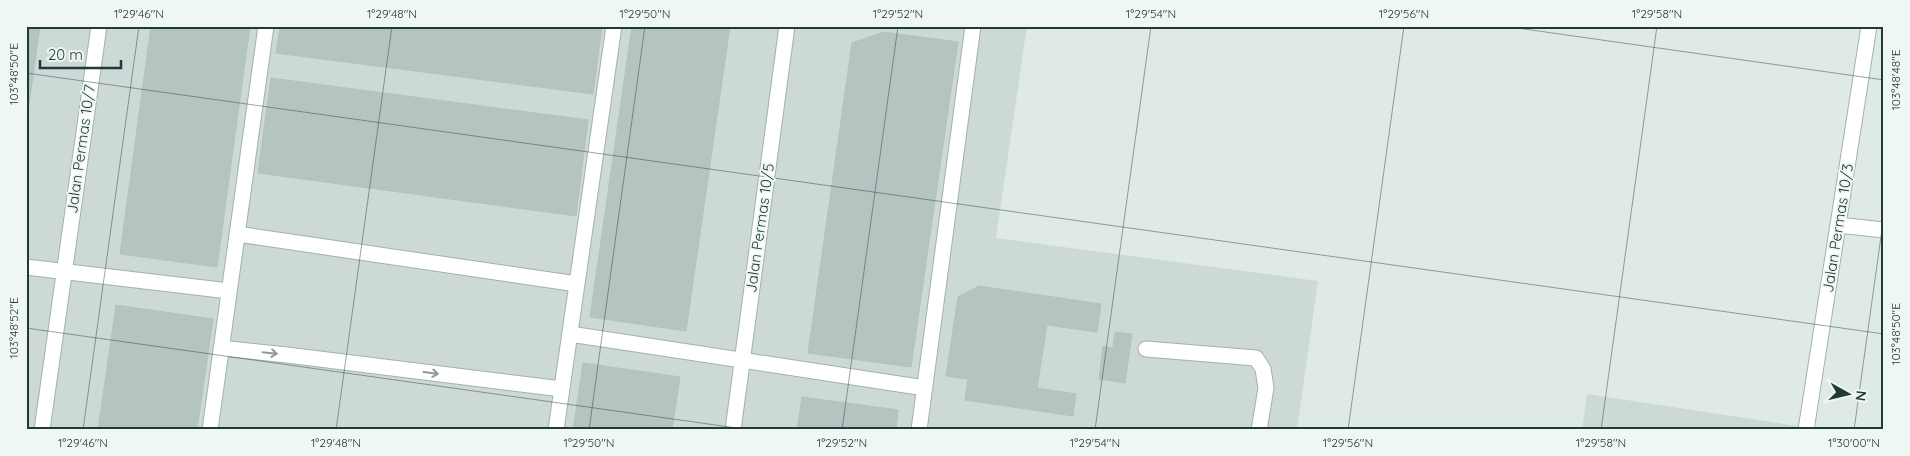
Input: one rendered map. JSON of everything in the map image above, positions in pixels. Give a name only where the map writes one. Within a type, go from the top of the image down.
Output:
[{"type":"street","name":"Jalan Permas 10/7","points":[[42,430],[99,26]]},
{"type":"street","points":[[210,430],[266,26]]},
{"type":"street","points":[[556,430],[614,26]]},
{"type":"street","name":"Jalan Permas 10/5","points":[[733,430],[787,26]]},
{"type":"street","points":[[919,430],[973,26]]},
{"type":"street","name":"Jalan Permas 10/3","points":[[1806,430],[1869,26]]},
{"type":"street","points":[[1838,225],[1884,230]]},
{"type":"street","points":[[237,234],[577,284]]},
{"type":"street","points":[[26,267],[229,291]]},
{"type":"street","points":[[570,334],[925,388]]},
{"type":"street","points":[[221,348],[562,389]]},
{"type":"street","points":[[1146,350],[1256,358],[1263,369],[1266,388],[1259,430]]},
{"type":"shaded area","points":[[26,26],[1027,26],[996,238],[1318,281],[1297,430],[26,430]]},
{"type":"shaded area","points":[[1587,394],[1825,430],[1582,430]]},
{"type":"building","points":[[26,26],[40,26],[26,126]]},
{"type":"building","points":[[151,26],[250,26],[217,267],[120,254]]},
{"type":"building","points":[[280,26],[602,26],[593,94],[276,53]]},
{"type":"building","points":[[632,26],[730,26],[686,331],[590,317]]},
{"type":"building","points":[[884,32],[958,42],[911,367],[808,353],[852,43]]},
{"type":"building","points":[[271,78],[588,120],[576,216],[258,173]]},
{"type":"building","points":[[979,286],[1101,304],[1097,332],[1047,325],[1037,388],[1076,394],[1073,416],[965,400],[968,379],[946,376],[958,297]]},
{"type":"building","points":[[116,305],[213,319],[197,430],[98,430]]},
{"type":"building","points":[[1115,332],[1132,334],[1125,383],[1099,379],[1103,346],[1113,348]]},
{"type":"building","points":[[583,363],[680,377],[672,430],[573,430]]},
{"type":"building","points":[[802,397],[898,410],[896,430],[797,430]]}]
